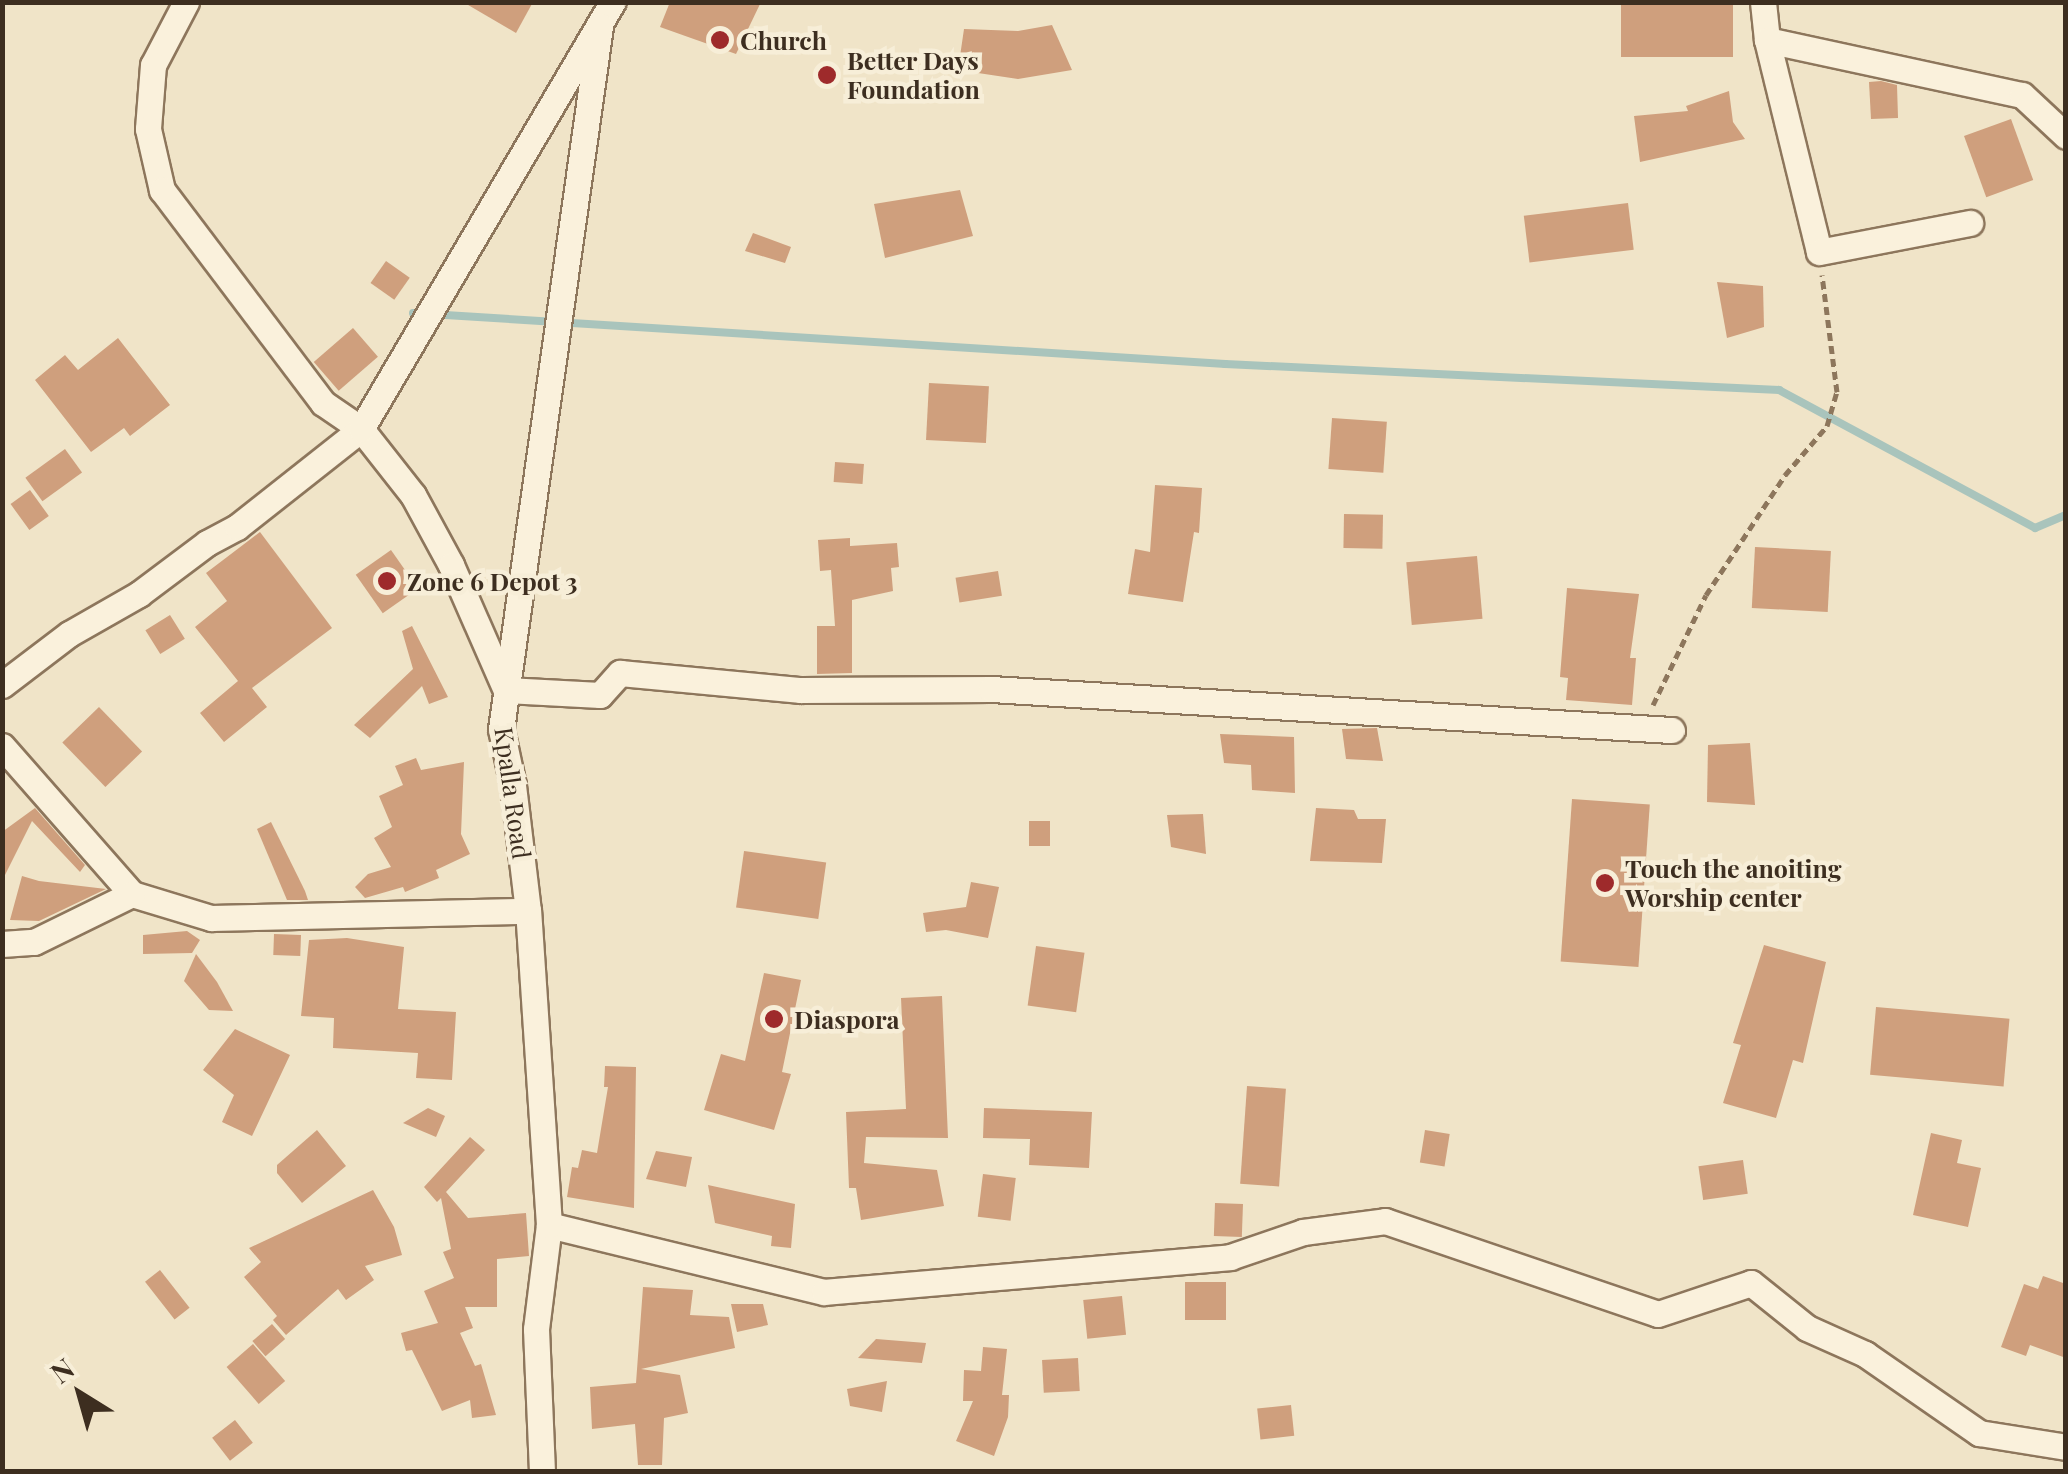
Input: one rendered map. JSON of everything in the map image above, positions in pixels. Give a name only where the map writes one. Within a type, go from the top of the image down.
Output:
[{"type":"street","points":[[186,2],[152,65],[148,128],[162,190],[323,404],[361,429],[413,495],[451,566],[506,690],[600,695],[620,673],[801,690],[991,689],[1672,730]]},
{"type":"street","name":"Kpalla Road","points":[[542,1472],[536,1329],[550,1225],[528,910],[501,729],[600,26],[613,2]]},
{"type":"street","points":[[1763,2],[1767,40],[1819,252],[1970,224]]},
{"type":"street","points":[[2,684],[69,634],[138,594],[207,542],[237,527],[361,429],[600,26]]},
{"type":"street","points":[[1767,40],[2022,95],[2066,136]]},
{"type":"street","points":[[2,746],[132,894],[211,918],[528,910]]},
{"type":"street","points":[[2,944],[34,942],[132,894]]},
{"type":"street","points":[[550,1225],[824,1292],[1230,1257],[1303,1232],[1385,1222],[1658,1314],[1751,1283],[1807,1328],[1865,1354],[1978,1433],[2066,1447]]},
{"type":"path","points":[[1642,728],[1706,595],[1784,475],[1826,426],[1837,392],[1819,252]]},
{"type":"building","points":[[463,2],[533,2],[516,33]]},
{"type":"building","name":"Church","points":[[670,2],[761,2],[736,54],[660,27]]},
{"type":"building","points":[[1621,2],[1733,2],[1733,57],[1621,57]]},
{"type":"building","points":[[1052,25],[1072,70],[1018,79],[958,70],[964,29],[1018,31]]},
{"type":"building","points":[[1869,82],[1897,85],[1898,118],[1871,119]]},
{"type":"building","points":[[1729,91],[1733,122],[1745,139],[1640,162],[1634,116],[1688,111],[1686,106]]},
{"type":"building","points":[[2011,119],[2033,180],[1986,197],[1964,136]]},
{"type":"building","points":[[960,190],[973,236],[885,258],[874,204]]},
{"type":"building","points":[[1628,203],[1634,250],[1530,262],[1524,216]]},
{"type":"building","points":[[753,233],[791,247],[785,263],[745,251]]},
{"type":"building","points":[[386,261],[410,278],[394,300],[371,283]]},
{"type":"building","points":[[1717,282],[1763,286],[1764,327],[1727,338]]},
{"type":"building","points":[[353,328],[378,357],[339,391],[314,362]]},
{"type":"building","points":[[118,338],[170,405],[130,436],[124,428],[91,452],[35,380],[65,355],[78,370]]},
{"type":"building","points":[[929,383],[989,386],[986,443],[926,440]]},
{"type":"building","points":[[1332,418],[1387,422],[1383,473],[1328,469]]},
{"type":"building","points":[[65,449],[82,472],[42,501],[25,478]]},
{"type":"building","points":[[835,462],[864,464],[863,484],[834,482]]},
{"type":"building","points":[[1155,485],[1202,488],[1199,533],[1194,532],[1183,602],[1128,594],[1135,549],[1150,552]]},
{"type":"building","points":[[30,490],[49,516],[29,530],[11,504]]},
{"type":"building","points":[[1344,514],[1383,515],[1382,549],[1343,548]]},
{"type":"building","points":[[260,532],[332,628],[252,688],[267,707],[224,742],[200,713],[238,681],[195,627],[227,601],[206,573]]},
{"type":"building","points":[[850,538],[850,546],[897,543],[899,567],[891,568],[893,591],[852,600],[852,673],[817,674],[817,626],[835,626],[831,570],[820,571],[818,540]]},
{"type":"building","points":[[1755,547],[1831,551],[1828,612],[1752,608]]},
{"type":"building","name":"Zone 6 Depot 3","points":[[391,550],[418,589],[383,613],[356,575]]},
{"type":"building","points":[[1477,556],[1482,619],[1412,625],[1406,562]]},
{"type":"building","points":[[998,571],[1002,596],[959,602],[956,578]]},
{"type":"building","points":[[1567,588],[1639,594],[1630,658],[1636,658],[1632,705],[1566,700],[1568,678],[1560,677]]},
{"type":"building","points":[[170,615],[185,639],[160,654],[145,630]]},
{"type":"building","points":[[412,626],[448,697],[429,704],[422,686],[370,738],[354,725],[413,669],[402,631]]},
{"type":"building","points":[[99,707],[142,752],[105,787],[62,742]]},
{"type":"building","points":[[1377,728],[1383,761],[1346,759],[1342,729]]},
{"type":"building","points":[[1220,734],[1294,737],[1295,793],[1252,790],[1251,765],[1224,763]]},
{"type":"building","points":[[1750,743],[1755,805],[1707,802],[1708,745]]},
{"type":"building","points":[[416,758],[421,770],[464,762],[461,834],[470,854],[436,870],[439,878],[405,892],[403,887],[365,898],[355,887],[368,874],[391,867],[374,838],[392,827],[379,796],[403,785],[395,766]]},
{"type":"building","name":"Touch the anoiting Worship center","points":[[1572,799],[1650,804],[1638,967],[1561,962]]},
{"type":"building","points":[[35,808],[85,865],[80,872],[32,821],[2,881],[2,832]]},
{"type":"building","points":[[1316,808],[1354,810],[1358,819],[1386,819],[1382,863],[1310,861]]},
{"type":"building","points":[[1203,814],[1206,854],[1171,847],[1167,815]]},
{"type":"building","points":[[1029,821],[1050,821],[1050,846],[1029,846]]},
{"type":"building","points":[[271,822],[308,900],[287,900],[257,829]]},
{"type":"building","points":[[744,851],[826,863],[818,919],[736,907]]},
{"type":"building","points":[[22,876],[106,889],[39,921],[10,920]]},
{"type":"building","points":[[971,882],[999,887],[988,938],[946,930],[926,932],[923,913],[966,907]]},
{"type":"building","points":[[187,931],[200,940],[192,953],[143,954],[143,935]]},
{"type":"building","points":[[274,934],[301,935],[300,956],[273,955]]},
{"type":"building","points":[[347,938],[404,947],[398,1009],[456,1012],[452,1080],[416,1078],[418,1053],[333,1048],[334,1018],[301,1016],[309,940]]},
{"type":"building","points":[[1764,945],[1826,962],[1803,1063],[1793,1060],[1776,1118],[1723,1103],[1741,1045],[1733,1043]]},
{"type":"building","points":[[1036,946],[1085,953],[1076,1012],[1028,1005]]},
{"type":"building","points":[[196,954],[233,1011],[209,1010],[184,981]]},
{"type":"building","points":[[764,973],[801,980],[782,1072],[791,1074],[774,1130],[704,1110],[721,1054],[745,1061]]},
{"type":"building","points":[[942,996],[948,1138],[866,1137],[864,1163],[937,1170],[944,1206],[861,1220],[856,1188],[849,1188],[846,1112],[906,1109],[901,998]]},
{"type":"building","points":[[1876,1007],[2009,1019],[2004,1086],[1870,1075]]},
{"type":"building","points":[[235,1029],[290,1055],[252,1136],[222,1122],[234,1095],[203,1070]]},
{"type":"building","points":[[605,1066],[636,1067],[634,1208],[567,1197],[572,1167],[578,1168],[582,1150],[597,1153],[608,1087],[604,1087]]},
{"type":"building","points":[[1247,1086],[1286,1089],[1279,1186],[1240,1184]]},
{"type":"building","points":[[428,1108],[445,1116],[436,1137],[403,1123]]},
{"type":"building","points":[[984,1108],[1092,1112],[1089,1168],[1029,1165],[1030,1139],[983,1138]]},
{"type":"building","points":[[317,1130],[346,1166],[302,1203],[277,1173],[277,1165]]},
{"type":"building","points":[[1425,1130],[1450,1134],[1445,1167],[1420,1163]]},
{"type":"building","points":[[1931,1133],[1962,1140],[1957,1163],[1981,1168],[1968,1227],[1913,1215]]},
{"type":"building","points":[[470,1137],[485,1150],[446,1192],[468,1218],[526,1213],[529,1256],[497,1259],[497,1307],[465,1307],[473,1328],[460,1333],[475,1366],[481,1364],[496,1415],[472,1418],[470,1400],[442,1411],[412,1350],[406,1351],[401,1333],[438,1323],[424,1291],[454,1278],[443,1252],[451,1249],[441,1198],[437,1202],[424,1187]]},
{"type":"building","points":[[656,1151],[692,1157],[686,1187],[646,1179]]},
{"type":"building","points":[[1743,1160],[1748,1194],[1703,1200],[1698,1166]]},
{"type":"building","points":[[983,1174],[1016,1178],[1011,1221],[978,1217]]},
{"type":"building","points":[[708,1185],[795,1204],[791,1248],[771,1246],[772,1236],[715,1223]]},
{"type":"building","points":[[373,1190],[394,1227],[402,1255],[365,1266],[374,1280],[346,1300],[338,1289],[286,1335],[273,1320],[277,1316],[244,1277],[261,1262],[249,1248]]},
{"type":"building","points":[[1215,1203],[1243,1204],[1242,1237],[1214,1236]]},
{"type":"building","points":[[160,1270],[190,1308],[175,1320],[145,1282]]},
{"type":"building","points":[[2043,1276],[2066,1284],[2066,1358],[2030,1345],[2026,1356],[2001,1347],[2024,1284],[2038,1289]]},
{"type":"building","points":[[1185,1282],[1226,1282],[1226,1320],[1185,1320]]},
{"type":"building","points":[[643,1287],[693,1290],[690,1315],[729,1317],[735,1348],[641,1369],[680,1375],[688,1413],[664,1418],[662,1465],[638,1465],[635,1424],[592,1429],[590,1387],[636,1383]]},
{"type":"building","points":[[1122,1296],[1126,1335],[1087,1339],[1083,1300]]},
{"type":"building","points":[[731,1304],[763,1304],[768,1325],[737,1332]]},
{"type":"building","points":[[272,1324],[285,1339],[265,1356],[252,1341]]},
{"type":"building","points":[[876,1339],[926,1343],[922,1363],[858,1358]]},
{"type":"building","points":[[253,1344],[285,1381],[259,1404],[227,1367]]},
{"type":"building","points":[[983,1347],[1007,1349],[1002,1395],[1009,1395],[1008,1417],[994,1456],[956,1441],[973,1401],[963,1401],[964,1370],[981,1371]]},
{"type":"building","points":[[1078,1358],[1080,1391],[1044,1393],[1042,1360]]},
{"type":"building","points":[[887,1381],[882,1412],[850,1406],[847,1389]]},
{"type":"building","points":[[1291,1405],[1294,1436],[1260,1439],[1257,1409]]},
{"type":"building","points":[[235,1420],[253,1443],[230,1461],[212,1438]]},
{"type":"waterway","points":[[413,313],[1225,364],[1779,390],[2035,528],[2066,515]]},
{"type":"place","name":"Church","points":[[720,40]]},
{"type":"place","name":"Better Days Foundation","points":[[827,75]]},
{"type":"place","name":"Zone 6 Depot 3","points":[[387,581]]},
{"type":"place","name":"Touch the anoiting Worship center","points":[[1605,883]]},
{"type":"place","name":"Diaspora","points":[[774,1019]]}]
